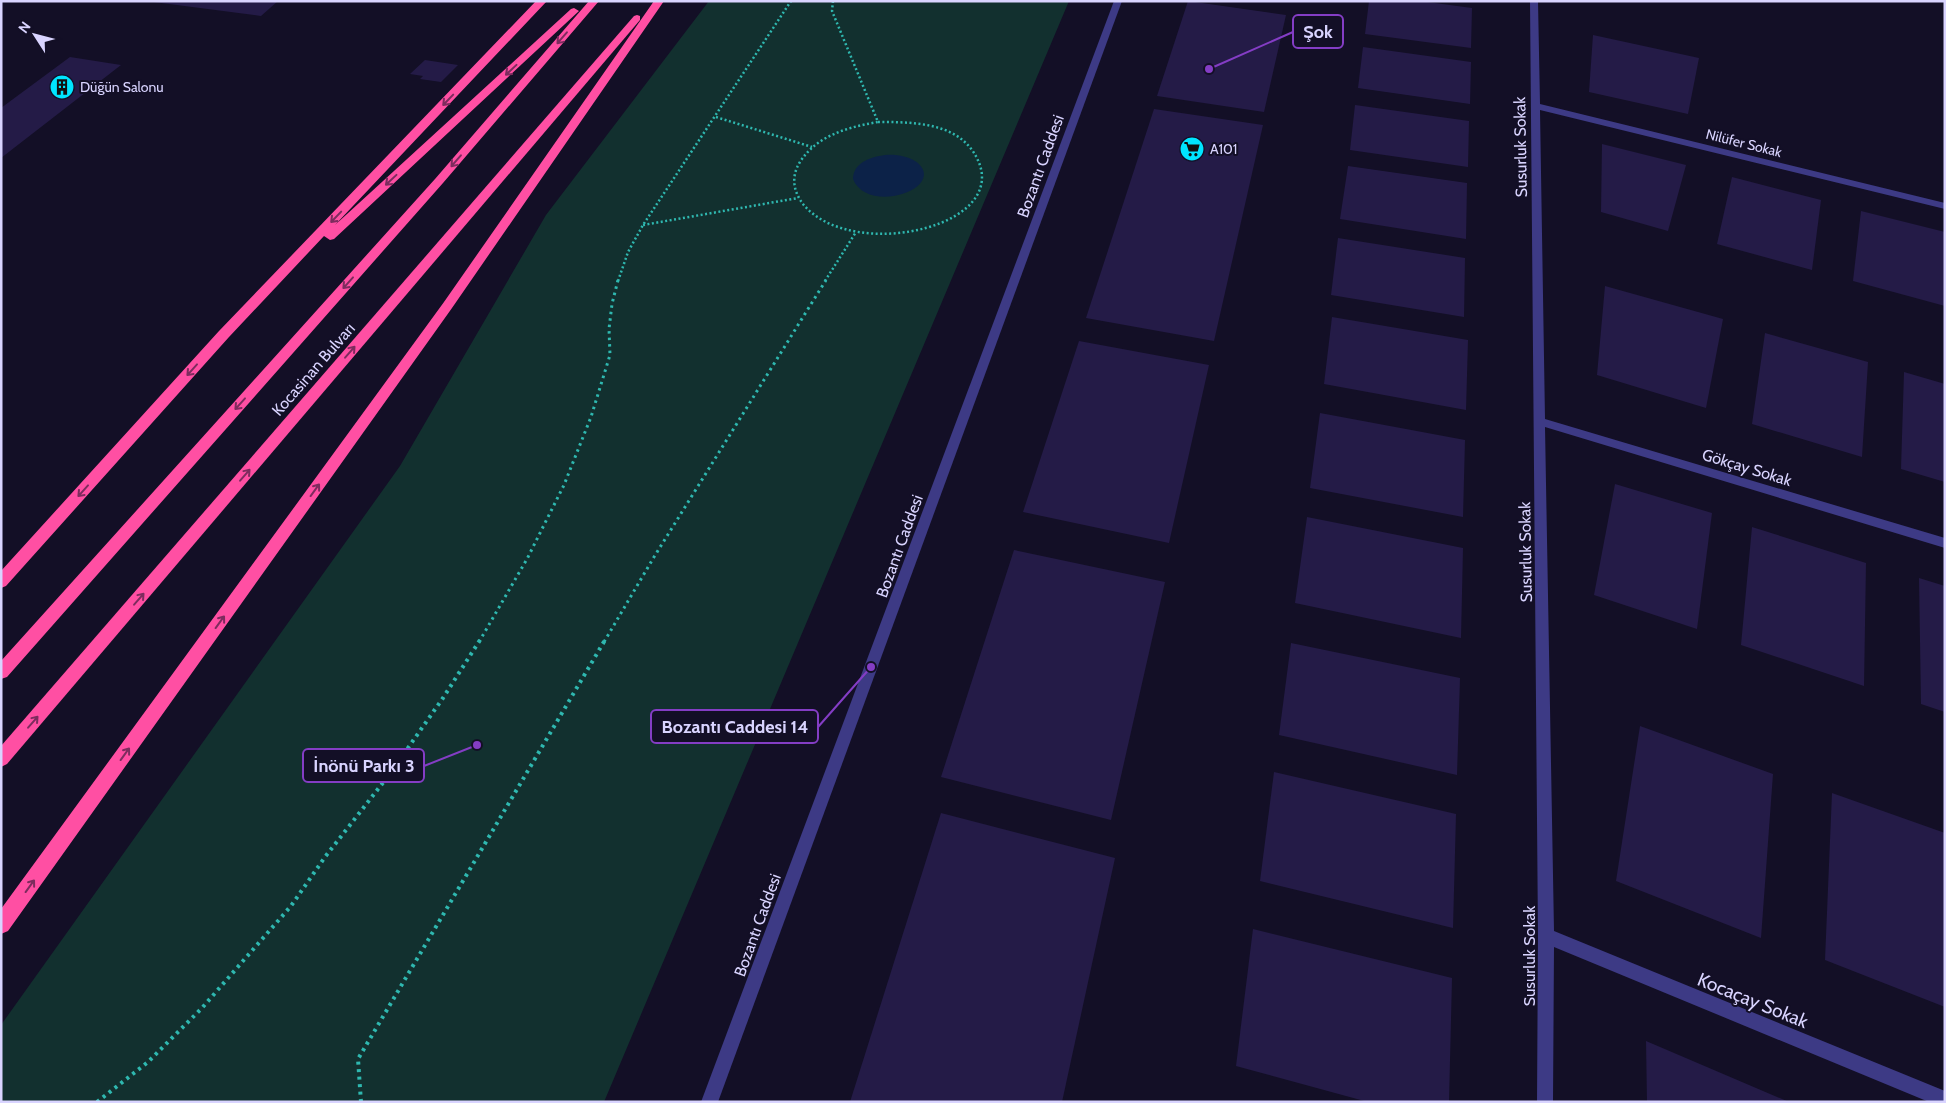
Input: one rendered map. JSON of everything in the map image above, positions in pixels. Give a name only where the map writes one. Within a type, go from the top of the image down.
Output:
[{"type":"highway","points":[[1,582],[224,334],[542,1]]},
{"type":"highway","points":[[224,334],[585,1]]},
{"type":"highway","name":"Kocasinan Bulvarı","points":[[1,672],[439,181],[594,1]]},
{"type":"highway","name":"Kocasinan Bulvarı","points":[[1,759],[651,1]]},
{"type":"highway","points":[[1,926],[448,306],[658,1]]},
{"type":"street","name":"Bozantı Caddesi","points":[[709,1102],[1118,1]]},
{"type":"street","name":"Susurluk Sokak","points":[[1534,1],[1546,936],[1545,1102]]},
{"type":"street","name":"Nilüfer Sokak","points":[[1536,106],[1945,206]]},
{"type":"street","name":"Gökçay Sokak","points":[[1539,421],[1945,543]]},
{"type":"street","name":"Kocaçay Sokak","points":[[1546,936],[1945,1100]]},
{"type":"path","points":[[97,1102],[148,1062],[196,1015],[262,940],[389,775],[444,698],[490,626],[556,502],[591,417],[610,355],[609,329],[612,304],[628,252],[643,225],[791,1]]},
{"type":"path","points":[[833,1],[832,11],[878,122]]},
{"type":"path","points":[[716,117],[812,147]]},
{"type":"path","points":[[878,122],[903,122],[929,126],[958,138],[975,154],[982,171],[982,180],[975,198],[965,209],[938,225],[897,234],[856,232],[829,224],[816,216],[798,198],[794,186],[795,172],[801,158],[812,147],[828,136],[845,129],[878,122]]},
{"type":"path","points":[[643,225],[798,198]]},
{"type":"path","points":[[360,1102],[358,1059],[654,557],[856,232]]},
{"type":"green space","points":[[709,1],[1069,1],[604,1102],[1,1102],[1,1025],[400,466],[546,215]]},
{"type":"water","points":[[885,155],[902,156],[918,163],[924,173],[922,182],[913,189],[887,197],[873,195],[861,190],[853,179],[856,169],[868,159]]},
{"type":"building","points":[[146,1],[278,1],[261,16]]},
{"type":"building","points":[[1188,1],[1286,15],[1264,112],[1157,96]]},
{"type":"building","points":[[1369,1],[1420,1],[1472,8],[1471,48],[1365,34]]},
{"type":"building","points":[[1593,35],[1699,58],[1688,114],[1589,92]]},
{"type":"building","points":[[1363,47],[1471,62],[1470,104],[1358,88]]},
{"type":"building","name":"Düğün Salonu","points":[[70,57],[121,65],[1,158],[1,108]]},
{"type":"building","points":[[425,60],[458,65],[441,82],[420,79],[423,76],[410,74]]},
{"type":"building","points":[[1355,105],[1469,121],[1468,167],[1350,150]]},
{"type":"building","points":[[1154,109],[1263,125],[1214,341],[1086,318]]},
{"type":"building","points":[[1602,144],[1686,165],[1668,231],[1601,212]]},
{"type":"building","points":[[1348,166],[1467,183],[1466,239],[1340,219]]},
{"type":"building","points":[[1732,177],[1821,200],[1812,270],[1717,244]]},
{"type":"building","points":[[1861,211],[1945,232],[1945,306],[1853,281]]},
{"type":"building","points":[[1338,238],[1465,258],[1464,317],[1331,295]]},
{"type":"building","points":[[1605,286],[1723,319],[1706,408],[1597,375]]},
{"type":"building","points":[[1332,317],[1468,340],[1466,410],[1324,384]]},
{"type":"building","points":[[1765,333],[1868,362],[1862,457],[1752,424]]},
{"type":"building","points":[[1079,341],[1209,365],[1169,543],[1023,512]]},
{"type":"building","points":[[1904,372],[1945,384],[1945,482],[1901,469]]},
{"type":"building","points":[[1320,413],[1465,440],[1463,517],[1310,488]]},
{"type":"building","points":[[1615,484],[1712,513],[1697,629],[1594,595]]},
{"type":"building","points":[[1307,517],[1463,548],[1461,638],[1295,603]]},
{"type":"building","points":[[1752,527],[1866,563],[1864,686],[1741,645]]},
{"type":"building","points":[[1014,550],[1165,582],[1111,820],[941,777]]},
{"type":"building","points":[[1919,578],[1945,586],[1945,712],[1921,704]]},
{"type":"building","points":[[1291,643],[1460,678],[1457,775],[1279,735]]},
{"type":"building","points":[[1640,726],[1773,774],[1761,938],[1616,881]]},
{"type":"building","points":[[1274,772],[1456,814],[1453,928],[1260,881]]},
{"type":"building","points":[[1832,793],[1945,833],[1945,1007],[1825,960]]},
{"type":"building","points":[[941,813],[1115,858],[1062,1102],[850,1102]]},
{"type":"building","points":[[1253,929],[1452,978],[1449,1102],[1368,1102],[1236,1066]]},
{"type":"building","points":[[1646,1041],[1789,1102],[1647,1102]]},
{"type":"place","name":"Şok","points":[[1209,69]]},
{"type":"place","name":"Düğün Salonu","points":[[62,87]]},
{"type":"place","name":"A101","points":[[1192,149]]},
{"type":"place","name":"Bozantı Caddesi 14","points":[[871,667]]},
{"type":"place","name":"İnönü Parkı 3","points":[[477,745]]}]
